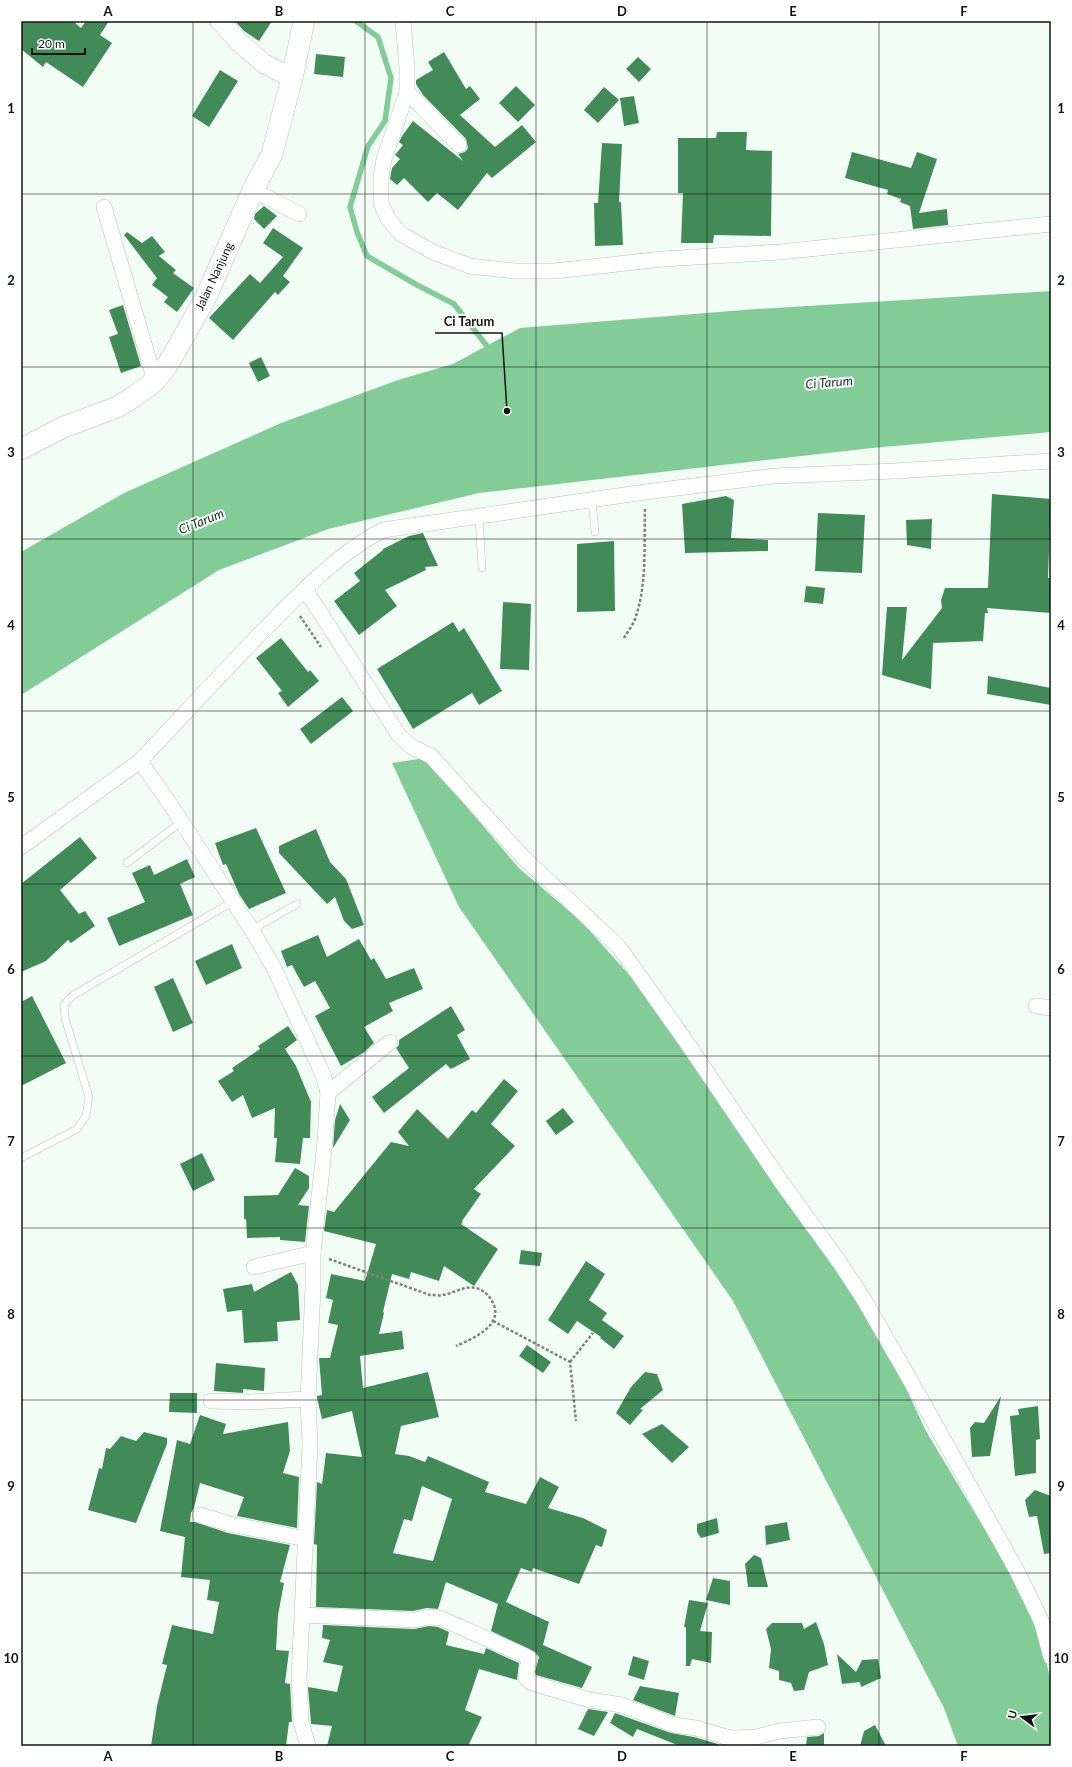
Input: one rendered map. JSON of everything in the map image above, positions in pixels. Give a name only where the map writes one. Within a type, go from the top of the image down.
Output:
[{"type":"main road","name":"Jalan Nanjung","points":[[22,447],[64,427],[117,407],[155,381],[168,364],[205,299],[253,190],[272,154],[292,78],[304,21]]},
{"type":"street","points":[[220,21],[240,43],[263,63],[292,78]]},
{"type":"street","points":[[404,21],[407,92],[384,159],[381,177],[381,203],[388,219],[402,234],[433,252],[470,266],[515,272],[555,271],[662,259],[788,251],[1051,224]]},
{"type":"street","points":[[407,92],[459,145]]},
{"type":"street","points":[[253,190],[299,214]]},
{"type":"street","points":[[104,207],[155,381]]},
{"type":"street","points":[[21,847],[140,761],[240,655],[305,589],[352,549],[367,538],[383,530],[645,492],[774,476],[895,471],[1051,461]]},
{"type":"street","points":[[305,589],[398,734],[412,747],[431,756],[524,857],[619,947],[685,1040],[782,1183],[863,1298],[1017,1571],[1041,1620],[1051,1657]]},
{"type":"street","points":[[140,761],[253,932],[274,968],[317,1059],[328,1093],[325,1141],[313,1253],[308,1399],[310,1444],[299,1678],[301,1722],[308,1746]]},
{"type":"street","points":[[1036,1006],[1051,1008]]},
{"type":"street","points":[[328,1093],[390,1042]]},
{"type":"street","points":[[254,1267],[313,1253]]},
{"type":"street","points":[[211,1401],[250,1402],[308,1399]]},
{"type":"street","points":[[200,1515],[230,1524],[306,1539]]},
{"type":"street","points":[[303,1615],[414,1620],[440,1618],[526,1656],[530,1659],[526,1670],[526,1678],[532,1683],[590,1700],[622,1705],[674,1725],[696,1728],[726,1737],[756,1737],[780,1731],[818,1727]]},
{"type":"lane","points":[[592,500],[594,532]]},
{"type":"lane","points":[[479,517],[482,568]]},
{"type":"lane","points":[[127,863],[181,822]]},
{"type":"lane","points":[[21,1158],[77,1129],[86,1116],[89,1097],[65,1018],[64,1005],[72,996],[232,902]]},
{"type":"lane","points":[[253,932],[260,925],[296,904]]},
{"type":"path","points":[[624,638],[636,618],[640,601],[643,576],[645,492]]},
{"type":"path","points":[[313,1253],[430,1295],[444,1295],[457,1290],[475,1288],[488,1295],[495,1310],[493,1321],[490,1326],[480,1335],[456,1346]]},
{"type":"path","points":[[493,1321],[570,1362]]},
{"type":"path","points":[[576,1421],[570,1362],[593,1333]]},
{"type":"water","points":[[1051,291],[1051,432],[872,448],[479,493],[328,529],[219,570],[21,695],[21,552],[124,493],[281,423],[398,380],[453,364],[520,328],[756,309]]},
{"type":"water","points":[[425,758],[519,868],[582,922],[631,977],[822,1250],[885,1344],[926,1431],[1003,1560],[1038,1633],[1051,1680],[1051,1746],[958,1746],[944,1708],[733,1301],[459,907],[392,763]]},
{"type":"building","points":[[21,21],[73,21],[81,28],[86,21],[109,21],[100,35],[112,43],[83,87],[46,62],[43,67],[21,49]]},
{"type":"building","points":[[235,21],[272,21],[259,41],[244,31]]},
{"type":"building","points":[[444,52],[466,89],[470,86],[480,99],[460,115],[495,147],[522,125],[536,142],[492,178],[487,173],[458,210],[437,193],[428,202],[404,178],[397,185],[390,179],[392,168],[400,159],[395,155],[403,145],[399,142],[413,121],[463,161],[458,154],[465,152],[468,148],[466,139],[423,95],[416,84],[416,80],[433,70],[428,62]]},
{"type":"building","points":[[316,54],[345,57],[343,77],[314,74]]},
{"type":"building","points":[[638,57],[651,69],[639,82],[626,69]]},
{"type":"building","points":[[220,70],[238,81],[209,127],[192,116]]},
{"type":"building","points":[[516,86],[535,105],[518,122],[499,103]]},
{"type":"building","points":[[604,87],[619,100],[598,123],[584,110]]},
{"type":"building","points":[[634,96],[639,123],[624,126],[620,98]]},
{"type":"building","points":[[717,132],[747,132],[746,150],[772,151],[771,236],[714,235],[713,243],[681,243],[683,193],[678,193],[678,138],[716,138]]},
{"type":"building","points":[[602,143],[622,144],[619,202],[621,202],[623,245],[595,246],[594,203],[598,203]]},
{"type":"building","points":[[852,152],[911,168],[917,152],[937,159],[919,213],[947,209],[948,225],[913,229],[910,206],[900,202],[901,199],[887,194],[888,190],[845,178]]},
{"type":"building","points":[[264,206],[277,216],[264,229],[254,219],[255,214]]},
{"type":"building","points":[[273,228],[303,248],[283,276],[290,282],[278,295],[275,292],[233,340],[209,318],[250,274],[260,283],[283,257],[263,243]]},
{"type":"building","points":[[127,232],[142,243],[152,236],[165,252],[159,256],[176,270],[173,273],[194,288],[177,312],[164,302],[168,297],[152,285],[157,278],[124,235]]},
{"type":"building","points":[[123,305],[141,366],[121,373],[109,337],[118,334],[109,310]]},
{"type":"building","points":[[261,357],[270,376],[258,382],[249,363]]},
{"type":"building","points":[[992,494],[1051,499],[1048,578],[1051,578],[1051,613],[987,608],[988,613],[985,613],[983,641],[933,643],[931,689],[882,675],[887,607],[907,607],[902,660],[942,608],[941,600],[945,588],[988,588]]},
{"type":"building","points":[[726,496],[734,500],[731,538],[768,540],[768,551],[685,553],[682,504]]},
{"type":"building","points":[[818,513],[865,515],[862,573],[815,571]]},
{"type":"building","points":[[932,519],[931,549],[907,545],[906,520]]},
{"type":"building","points":[[423,533],[438,566],[425,567],[426,570],[385,590],[397,606],[359,635],[334,601],[360,581],[354,573],[383,549],[409,536]]},
{"type":"building","points":[[614,541],[615,611],[577,612],[577,544]]},
{"type":"building","points":[[806,586],[825,588],[823,604],[804,602]]},
{"type":"building","points":[[503,602],[531,604],[529,670],[500,669]]},
{"type":"building","points":[[453,622],[459,632],[464,628],[502,691],[479,705],[472,693],[413,729],[377,669]]},
{"type":"building","points":[[281,638],[308,672],[310,670],[319,681],[288,707],[278,693],[282,691],[256,658]]},
{"type":"building","points":[[988,676],[1051,688],[1051,705],[987,694]]},
{"type":"building","points":[[342,697],[353,711],[311,744],[300,729]]},
{"type":"building","points":[[256,828],[286,893],[249,909],[239,894],[226,864],[223,865],[215,843]]},
{"type":"building","points":[[316,829],[330,862],[346,879],[364,925],[352,929],[344,921],[335,897],[327,904],[279,853],[279,846]]},
{"type":"building","points":[[80,837],[97,858],[60,890],[79,914],[85,911],[95,926],[71,943],[68,940],[46,961],[21,972],[21,884]]},
{"type":"building","points":[[187,859],[195,877],[180,884],[193,915],[119,946],[107,918],[145,902],[132,873],[150,865],[154,875]]},
{"type":"building","points":[[318,935],[327,957],[359,939],[371,960],[374,958],[386,979],[414,968],[423,989],[389,1003],[393,1011],[364,1027],[374,1043],[363,1053],[341,1066],[315,1016],[330,1008],[315,981],[304,987],[292,965],[287,967],[281,951]]},
{"type":"building","points":[[232,944],[242,968],[206,985],[195,961]]},
{"type":"building","points":[[173,978],[193,1023],[173,1032],[154,987]]},
{"type":"building","points":[[32,996],[66,1063],[21,1086],[21,1002]]},
{"type":"building","points":[[451,1006],[465,1030],[457,1035],[470,1059],[451,1069],[446,1064],[384,1113],[372,1097],[409,1068],[396,1048],[399,1045],[399,1040]]},
{"type":"building","points":[[288,1026],[297,1040],[285,1049],[296,1066],[311,1102],[310,1138],[303,1138],[300,1164],[275,1162],[277,1138],[274,1138],[275,1108],[252,1118],[243,1095],[232,1102],[218,1081],[234,1071],[232,1068],[260,1049],[258,1046]]},
{"type":"building","points":[[504,1079],[518,1091],[491,1124],[515,1146],[474,1189],[481,1194],[461,1224],[498,1249],[474,1286],[444,1266],[439,1281],[411,1272],[409,1279],[392,1274],[379,1334],[402,1331],[404,1349],[360,1356],[363,1388],[428,1372],[439,1417],[401,1426],[395,1454],[409,1456],[425,1462],[428,1456],[489,1482],[485,1492],[526,1504],[540,1477],[559,1487],[548,1508],[583,1518],[607,1530],[602,1547],[596,1545],[579,1584],[533,1568],[532,1572],[521,1568],[506,1602],[549,1622],[543,1645],[592,1667],[582,1688],[536,1675],[535,1672],[539,1657],[535,1652],[491,1631],[498,1604],[446,1582],[438,1609],[427,1608],[413,1611],[316,1607],[317,1545],[314,1544],[317,1482],[322,1484],[326,1453],[362,1457],[352,1411],[322,1419],[317,1398],[317,1396],[322,1395],[319,1358],[330,1358],[338,1325],[328,1323],[333,1300],[326,1298],[331,1274],[365,1281],[376,1244],[324,1231],[327,1210],[334,1212],[391,1142],[409,1146],[398,1132],[417,1109],[448,1139],[472,1110],[476,1113]],"holes":[[[422,1486],[452,1499],[433,1561],[393,1553],[404,1519],[412,1521]]]},
{"type":"building","points":[[340,1104],[350,1120],[333,1148],[335,1120]]},
{"type":"building","points":[[563,1108],[574,1122],[556,1135],[546,1121]]},
{"type":"building","points":[[202,1153],[215,1180],[193,1191],[180,1164]]},
{"type":"building","points":[[295,1168],[309,1176],[309,1188],[298,1205],[309,1206],[305,1242],[280,1240],[280,1237],[247,1238],[246,1219],[244,1219],[244,1196],[278,1195]]},
{"type":"building","points":[[521,1250],[542,1253],[540,1266],[519,1264]]},
{"type":"building","points":[[586,1261],[605,1274],[589,1300],[607,1313],[602,1320],[624,1336],[614,1349],[600,1338],[601,1337],[577,1321],[568,1334],[548,1320]]},
{"type":"building","points":[[291,1272],[298,1285],[300,1320],[277,1322],[278,1341],[244,1343],[242,1310],[227,1312],[223,1289],[252,1284],[254,1292]]},
{"type":"building","points":[[527,1345],[551,1362],[543,1373],[519,1356]]},
{"type":"building","points":[[216,1363],[265,1368],[264,1391],[243,1389],[243,1393],[214,1391]]},
{"type":"building","points":[[645,1372],[657,1374],[663,1390],[640,1409],[643,1410],[630,1425],[616,1413],[631,1387]]},
{"type":"building","points":[[170,1393],[197,1393],[197,1413],[169,1412]]},
{"type":"building","points":[[1001,1396],[990,1456],[972,1457],[970,1428],[975,1422],[984,1423]]},
{"type":"building","points":[[1038,1406],[1040,1439],[1036,1440],[1036,1473],[1015,1476],[1010,1416],[1019,1415],[1018,1409]]},
{"type":"building","points":[[200,1415],[226,1424],[223,1434],[288,1422],[290,1451],[283,1473],[299,1477],[297,1528],[237,1516],[244,1497],[200,1483],[194,1508],[191,1513],[190,1522],[195,1522],[228,1533],[290,1545],[280,1582],[284,1583],[278,1615],[276,1650],[289,1651],[285,1683],[290,1684],[292,1722],[289,1722],[286,1746],[151,1746],[157,1706],[167,1665],[162,1664],[172,1625],[213,1634],[219,1602],[207,1600],[210,1580],[181,1577],[185,1537],[160,1531],[177,1440],[190,1444]]},
{"type":"building","points":[[662,1424],[689,1447],[672,1463],[642,1434]]},
{"type":"building","points":[[144,1432],[167,1438],[167,1444],[136,1523],[88,1510],[99,1468],[102,1469],[106,1448],[110,1449],[121,1436],[136,1441]]},
{"type":"building","points":[[1035,1490],[1051,1496],[1051,1553],[1044,1554],[1037,1516],[1029,1517],[1025,1500]]},
{"type":"building","points":[[717,1518],[719,1533],[701,1538],[697,1532],[697,1524]]},
{"type":"building","points":[[787,1522],[790,1540],[766,1545],[765,1526]]},
{"type":"building","points":[[754,1555],[761,1558],[768,1587],[748,1587],[745,1564]]},
{"type":"building","points":[[713,1578],[730,1581],[730,1605],[706,1600]]},
{"type":"building","points":[[689,1600],[708,1603],[700,1631],[712,1632],[711,1663],[692,1659],[690,1666],[686,1666],[686,1627],[684,1627]]},
{"type":"building","points":[[816,1622],[824,1644],[828,1665],[809,1672],[804,1690],[794,1691],[791,1683],[779,1680],[779,1671],[769,1668],[771,1649],[766,1629],[772,1623],[802,1623],[804,1629]]},
{"type":"building","points":[[323,1625],[414,1629],[429,1626],[438,1627],[449,1632],[446,1645],[484,1654],[486,1648],[519,1663],[517,1680],[479,1669],[465,1710],[482,1717],[468,1746],[327,1746],[332,1726],[311,1724],[308,1687],[337,1692],[343,1666],[323,1662],[330,1640],[322,1638]]},
{"type":"building","points":[[837,1654],[856,1672],[862,1660],[878,1659],[881,1678],[861,1687],[860,1682],[842,1684]]},
{"type":"building","points":[[633,1656],[649,1661],[644,1680],[628,1675]]},
{"type":"building","points":[[640,1686],[679,1693],[675,1716],[633,1700]]},
{"type":"building","points":[[588,1709],[608,1712],[594,1736],[578,1729]]},
{"type":"building","points":[[615,1713],[671,1733],[694,1737],[718,1744],[718,1746],[680,1746],[637,1729],[633,1737],[610,1723]]},
{"type":"building","points":[[875,1725],[886,1746],[860,1746],[864,1731]]},
{"type":"building","points":[[824,1733],[824,1746],[806,1746],[807,1737],[819,1736]]},
{"type":"waterway","points":[[356,21],[378,37],[391,78],[385,121],[368,146],[350,207],[357,232],[367,256],[417,285],[454,304],[487,346],[489,353]]},
{"type":"place","name":"Ci Tarum","points":[[507,411]]}]
